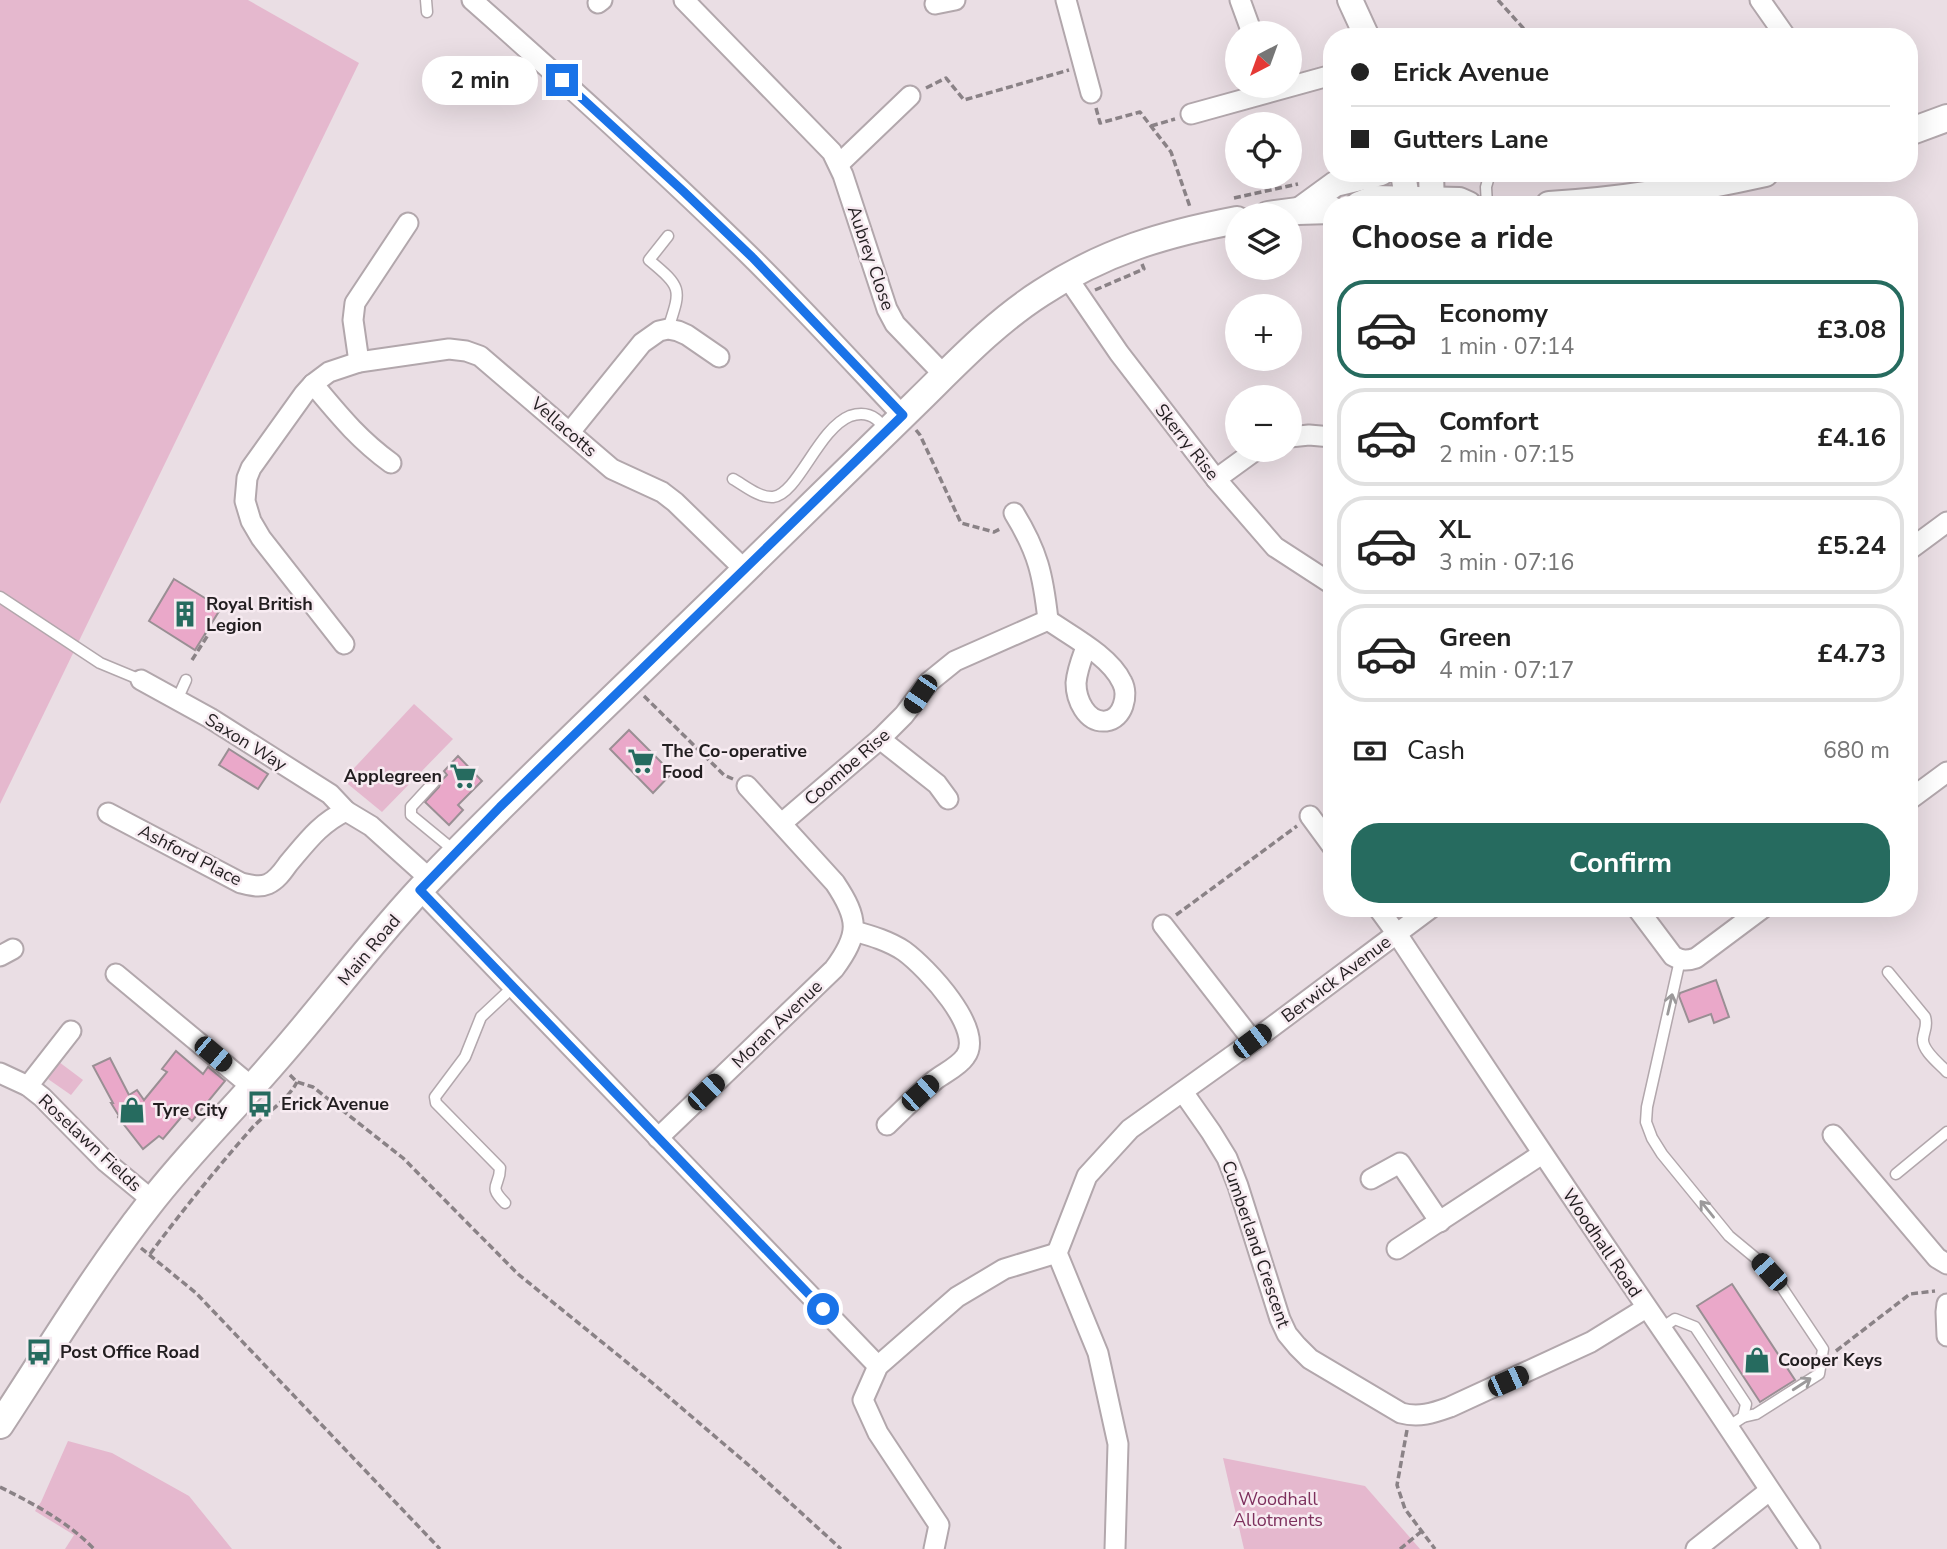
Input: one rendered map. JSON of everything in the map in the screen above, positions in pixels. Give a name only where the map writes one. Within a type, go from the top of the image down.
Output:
[{"type":"main road","points":[[1918,129],[1947,118]]},
{"type":"main road","points":[[1694,196],[1737,182]]},
{"type":"main road","points":[[1302,211],[1323,210]]},
{"type":"main road","name":"Main Road","points":[[2,1417],[152,1200],[425,885],[629,681],[944,375],[1010,315],[1088,265],[1156,238],[1225,223]]},
{"type":"street","points":[[472,0],[683,191],[769,275],[895,423]]},
{"type":"street","name":"Aubrey Close","points":[[684,0],[824,142],[839,164],[887,309],[895,324],[944,375]]},
{"type":"street","points":[[935,4],[955,0]]},
{"type":"street","points":[[1066,0],[1091,93]]},
{"type":"street","points":[[1240,0],[1248,21]]},
{"type":"street","points":[[1350,0],[1363,28]]},
{"type":"street","points":[[1760,0],[1780,28]]},
{"type":"street","points":[[1302,82],[1323,77]]},
{"type":"street","points":[[839,164],[910,96]]},
{"type":"street","points":[[1191,114],[1242,98]]},
{"type":"street","points":[[1302,208],[1335,184],[1343,182]]},
{"type":"street","points":[[1404,182],[1406,192],[1412,196]]},
{"type":"street","points":[[359,362],[353,320],[355,303],[408,223]]},
{"type":"street","name":"Skerry Rise","points":[[1067,276],[1119,353],[1216,480],[1275,547],[1323,578]]},
{"type":"street","points":[[570,432],[642,343],[659,331],[668,329],[687,335],[719,357]]},
{"type":"street","name":"Vellacotts","points":[[344,644],[261,538],[247,512],[245,501],[247,478],[257,458],[296,404],[313,384],[329,372],[359,362],[449,349],[480,356],[612,468],[662,492],[675,502],[745,570]]},
{"type":"street","points":[[313,384],[355,435],[391,463]]},
{"type":"street","points":[[1302,437],[1323,437]]},
{"type":"street","points":[[1216,480],[1240,462]]},
{"type":"street","points":[[1016,516],[1041,568],[1048,620],[1086,647]]},
{"type":"street","points":[[1918,543],[1947,522]]},
{"type":"street","name":"Coombe Rise","points":[[782,823],[880,740],[942,670],[955,661],[1048,620]]},
{"type":"street","name":"Saxon Way","points":[[141,680],[177,699],[330,794],[345,811]]},
{"type":"street","points":[[880,740],[937,784],[948,799]]},
{"type":"street","points":[[1918,793],[1947,772]]},
{"type":"street","points":[[747,786],[835,883],[845,897],[855,931],[889,943],[919,963],[952,1003],[971,1040],[965,1057],[935,1080],[887,1125]]},
{"type":"street","points":[[345,811],[371,826],[513,986],[878,1366]]},
{"type":"street","name":"Ashford Place","points":[[107,813],[241,883],[257,887],[268,884],[277,877],[317,830],[345,811]]},
{"type":"street","points":[[1310,816],[1323,834]]},
{"type":"street","name":"Woodhall Road","points":[[1385,917],[1660,1329],[1736,1422],[1769,1491],[1810,1549]]},
{"type":"street","name":"Berwick Avenue","points":[[1057,1253],[1087,1176],[1130,1129],[1419,917]]},
{"type":"street","points":[[1644,917],[1667,948],[1680,960],[1688,961],[1696,958],[1751,917]]},
{"type":"street","points":[[1163,925],[1252,1041]]},
{"type":"street","name":"Moran Avenue","points":[[659,1138],[834,969],[848,950],[855,931]]},
{"type":"street","points":[[116,974],[252,1087]]},
{"type":"street","name":"Roselawn Fields","points":[[28,1086],[71,1031]]},
{"type":"street","name":"Roselawn Fields","points":[[0,1073],[28,1086],[42,1097],[106,1162],[152,1200]]},
{"type":"street","name":"Cumberland Crescent","points":[[1183,1092],[1227,1158],[1287,1334],[1310,1359],[1385,1405],[1410,1415]]},
{"type":"street","points":[[1833,1135],[1937,1258],[1947,1264]]},
{"type":"street","points":[[1397,1249],[1542,1154]]},
{"type":"street","points":[[1371,1179],[1400,1163],[1440,1222]]},
{"type":"street","points":[[934,1549],[939,1525],[878,1433],[863,1400],[878,1366],[957,1297],[1004,1269],[1057,1253],[1098,1353],[1118,1444],[1115,1549]]},
{"type":"street","points":[[1947,1304],[1947,1336]]},
{"type":"street","points":[[1410,1415],[1433,1413],[1546,1364],[1591,1342],[1646,1308]]},
{"type":"street","points":[[1696,1549],[1769,1491]]},
{"type":"lane","points":[[426,0],[428,12]]},
{"type":"lane","points":[[668,236],[649,260],[675,283],[678,292],[668,329]]},
{"type":"lane","points":[[733,479],[758,494],[771,497],[784,493],[820,442],[844,419],[868,414],[895,423]]},
{"type":"lane","points":[[0,597],[100,663],[141,680]]},
{"type":"lane","points":[[177,699],[186,680]]},
{"type":"lane","points":[[434,782],[411,807],[411,815],[456,852]]},
{"type":"lane","points":[[1680,960],[1647,1107],[1646,1122],[1662,1154],[1729,1236],[1779,1283],[1823,1349],[1819,1374],[1756,1414],[1736,1422]]},
{"type":"lane","points":[[1888,972],[1925,1017],[1927,1023],[1924,1045],[1947,1072]]},
{"type":"lane","points":[[505,1203],[495,1190],[500,1168],[436,1103],[435,1097],[466,1057],[481,1017],[513,986]]},
{"type":"lane","points":[[1896,1174],[1947,1132]]},
{"type":"lane","points":[[1660,1329],[1675,1319],[1695,1327],[1746,1404],[1736,1422]]},
{"type":"path","points":[[1498,0],[1522,28]]},
{"type":"path","points":[[910,96],[946,78],[964,100],[1084,66]]},
{"type":"path","points":[[1091,93],[1100,123],[1140,112],[1171,152],[1190,207]]},
{"type":"path","points":[[1151,126],[1191,114]]},
{"type":"path","points":[[895,423],[920,435],[961,523],[994,532],[1016,516]]},
{"type":"path","points":[[192,660],[208,635],[205,634]]},
{"type":"path","points":[[629,681],[724,775],[747,786]]},
{"type":"path","points":[[1163,925],[1310,816]]},
{"type":"path","points":[[275,1061],[297,1082],[313,1087],[403,1158],[518,1274],[732,1450],[841,1549]]},
{"type":"path","points":[[150,1254],[199,1189],[252,1128],[297,1082]]},
{"type":"path","points":[[124,1237],[150,1254],[196,1293],[440,1549]]},
{"type":"path","points":[[1821,1364],[1910,1294],[1947,1289]]},
{"type":"path","points":[[1410,1415],[1397,1485],[1405,1509],[1435,1549]]},
{"type":"path","points":[[0,1487],[38,1506],[94,1549]]},
{"type":"path","points":[[1400,1549],[1422,1531]]},
{"type":"green space","points":[[0,0],[248,0],[359,63],[0,804]]},
{"type":"green space","points":[[414,704],[453,739],[382,812],[343,780]]},
{"type":"green space","points":[[59,1062],[83,1080],[71,1095],[48,1079]]},
{"type":"green space","points":[[68,1441],[112,1453],[189,1496],[232,1549],[65,1549],[74,1535],[35,1511]]},
{"type":"green space","name":"Woodhall Allotments","points":[[1223,1458],[1365,1486],[1420,1549],[1244,1549]]},
{"type":"building","name":"Royal British Legion","points":[[174,579],[221,608],[195,650],[149,621]]},
{"type":"building","name":"The Co-operative Food","points":[[629,730],[672,773],[653,793],[610,749]]},
{"type":"building","points":[[229,749],[268,774],[258,789],[219,765]]},
{"type":"building","points":[[458,756],[482,781],[458,805],[463,810],[449,825],[425,802],[447,775],[444,771]]},
{"type":"building","points":[[1716,980],[1729,1017],[1714,1023],[1711,1014],[1689,1022],[1680,993]]},
{"type":"building","points":[[176,1051],[203,1074],[208,1067],[225,1081],[192,1121],[184,1114],[163,1139],[159,1136],[143,1149],[118,1117],[93,1066],[110,1058],[129,1095],[137,1090],[144,1100],[167,1072],[162,1069]]},
{"type":"building","points":[[1732,1284],[1795,1380],[1760,1402],[1697,1306]]},
{"type":"place","name":"Royal British Legion","points":[[185,614]]},
{"type":"place","name":"The Co-operative Food","points":[[641,761]]},
{"type":"place","name":"Applegreen","points":[[463,776]]},
{"type":"place","name":"Erick Avenue","points":[[260,1104]]},
{"type":"place","name":"Tyre City","points":[[132,1110]]},
{"type":"place","name":"Post Office Road","points":[[39,1352]]},
{"type":"place","name":"Cooper Keys","points":[[1757,1360]]},
{"type":"route","points":[[562,80],[752,257],[903,415],[500,807],[420,890],[823,1309]]}]
